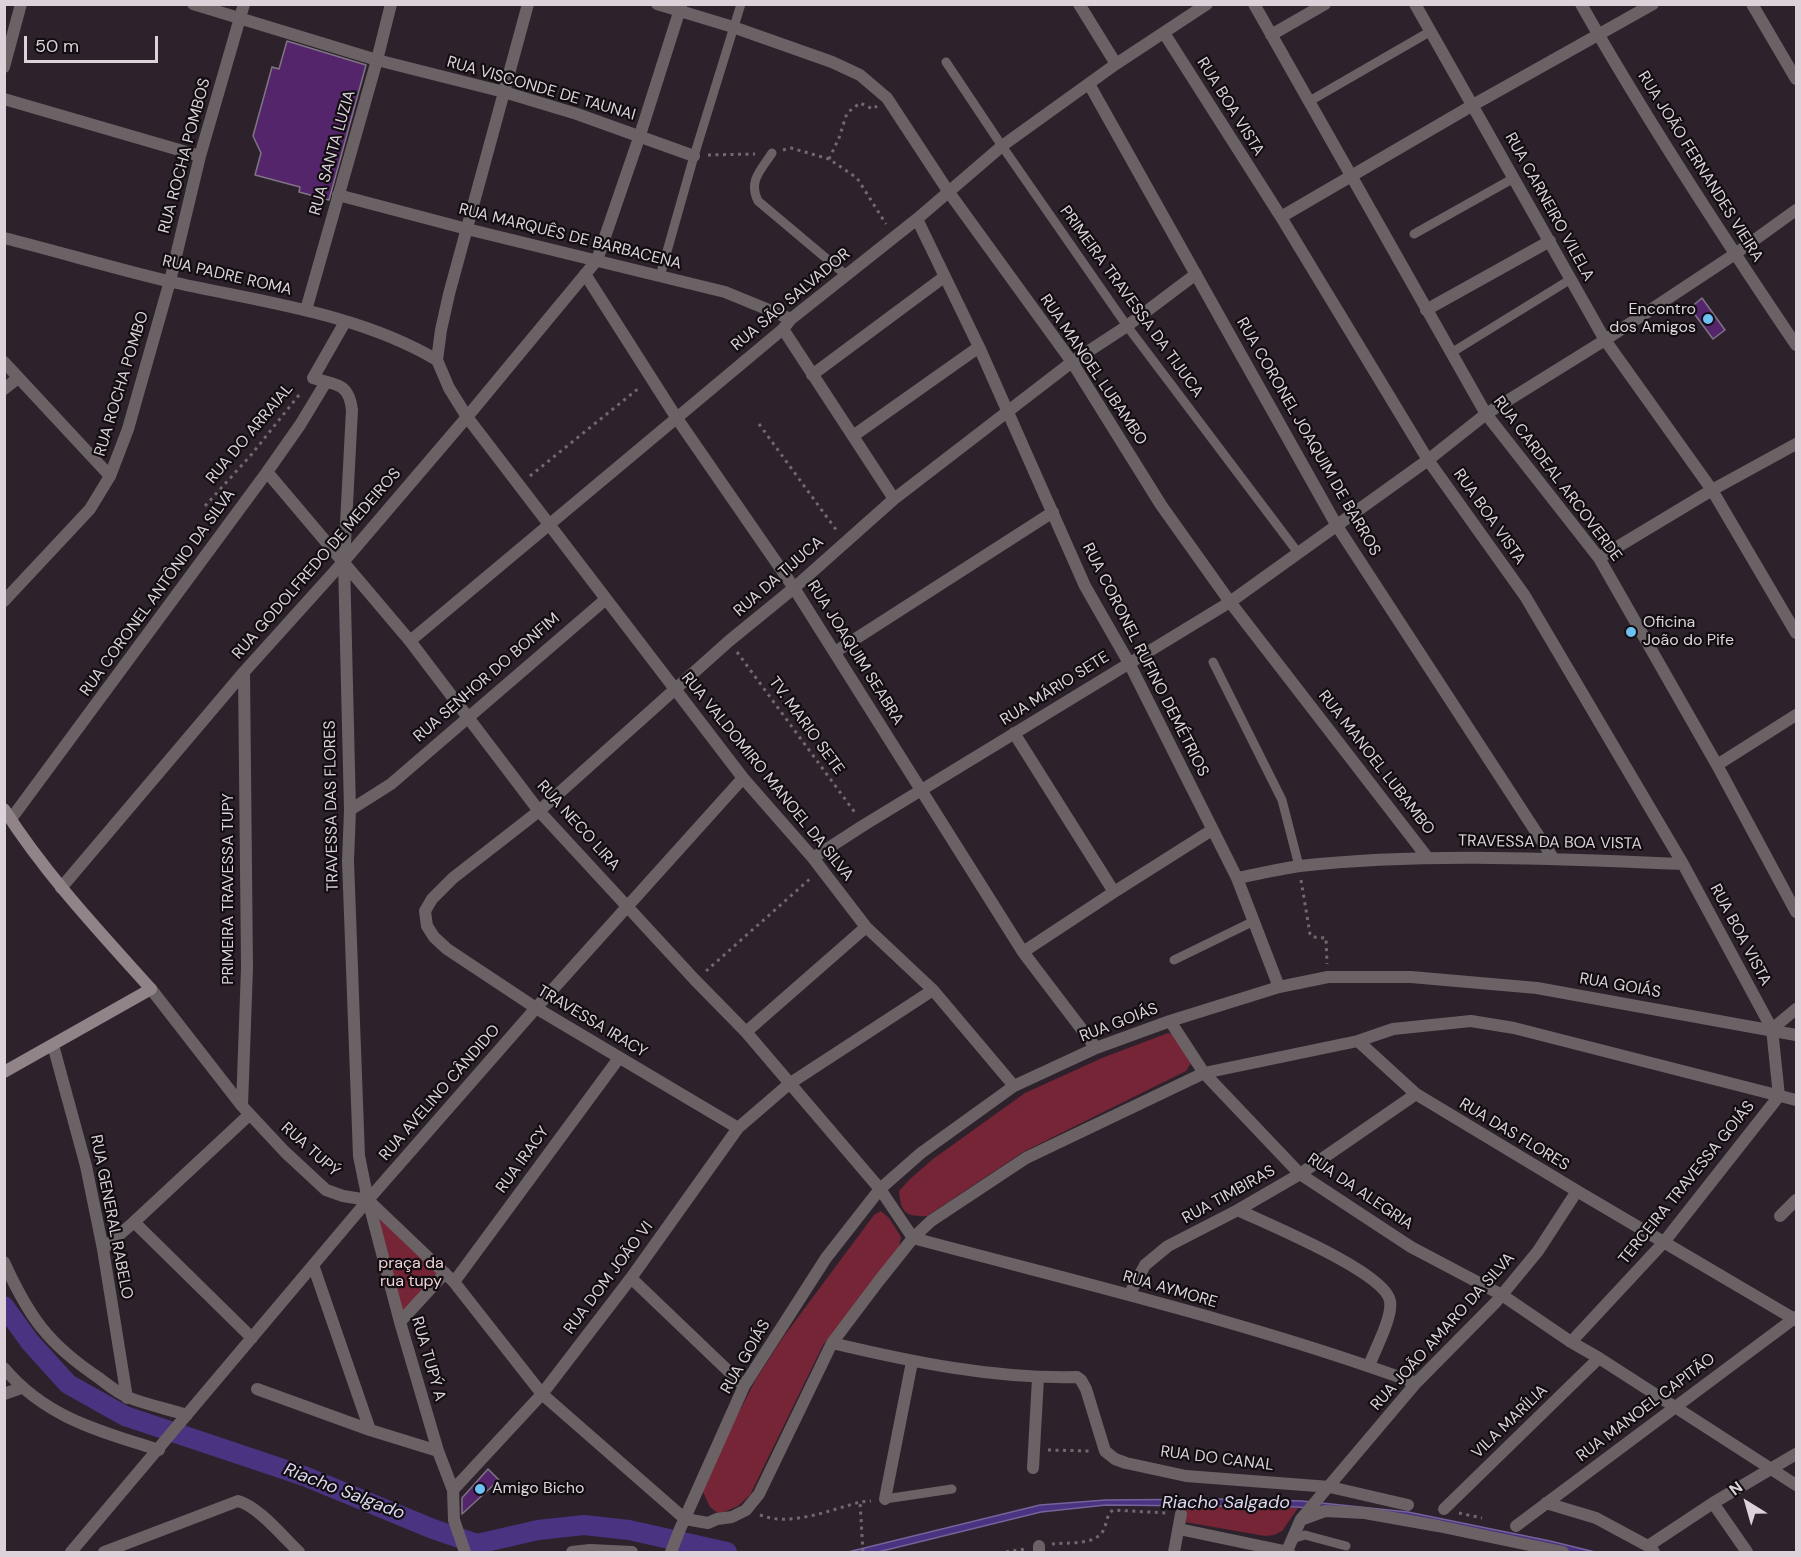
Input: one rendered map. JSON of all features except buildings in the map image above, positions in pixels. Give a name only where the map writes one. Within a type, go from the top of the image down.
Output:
[{"type":"street","points":[[4,68],[21,4]]},
{"type":"street","name":"RUA VISCONDE DE TAUNAI","points":[[193,4],[377,60],[504,92],[640,135],[694,156]]},
{"type":"street","name":"RUA ROCHA POMBOS","points":[[170,281],[200,156],[244,4]]},
{"type":"street","name":"RUA SANTA LUZIA","points":[[306,310],[391,4]]},
{"type":"street","points":[[437,360],[449,294],[528,4]]},
{"type":"street","name":"RUA MANOEL LUBAMBO","points":[[657,4],[680,8],[832,62],[860,75],[887,98],[948,191],[1072,362],[1161,505],[1230,602],[1427,857]]},
{"type":"street","points":[[1080,4],[1116,64]]},
{"type":"street","name":"RUA SÃO SALVADOR","points":[[410,641],[1002,146],[1116,64],[1207,4]]},
{"type":"street","name":"RUA CARDEAL ARCOVERDE","points":[[1254,4],[1486,414],[1599,558],[1717,765],[1797,912]]},
{"type":"street","points":[[1271,35],[1325,4]]},
{"type":"street","name":"RUA CARNEIRO VILELA","points":[[1415,4],[1605,339],[1712,490],[1797,633]]},
{"type":"street","name":"RUA JOÃO FERNANDES VIEIRA","points":[[1581,4],[1672,158],[1797,345]]},
{"type":"street","points":[[1281,217],[1653,4]]},
{"type":"street","points":[[1752,4],[1797,79]]},
{"type":"street","points":[[597,260],[680,8]]},
{"type":"street","name":"RUA BOA VISTA","points":[[1164,33],[1281,217],[1428,460],[1525,596],[1683,864],[1772,1029]]},
{"type":"street","name":"RUA CORONEL JOAQUIM DE BARROS","points":[[1089,84],[1337,526],[1553,858]]},
{"type":"street","points":[[4,99],[200,156]]},
{"type":"street","name":"RUA MARQUÊS DE BARBACENA","points":[[338,195],[466,229],[725,292],[787,324]]},
{"type":"street","name":"RUA MÁRIO SETE","points":[[813,858],[1230,602],[1428,460],[1486,414],[1735,254],[1797,210]]},
{"type":"street","name":"RUA CORONEL RUFINO DEMÉTRIOS","points":[[917,219],[979,346],[1085,586],[1129,663],[1237,878],[1252,922],[1279,987]]},
{"type":"street","name":"RUA PADRE ROMA","points":[[4,238],[170,281],[306,310],[415,347],[437,360]]},
{"type":"street","points":[[1426,310],[1550,241]]},
{"type":"street","name":"RUA GODOLFREDO DE MEDEIROS","points":[[61,888],[244,672],[344,561],[467,417],[597,260]]},
{"type":"street","name":"RUA JOAQUIM SEABRA","points":[[585,274],[676,417],[794,588],[1023,951],[1096,1048]]},
{"type":"street","name":"RUA DA TIJUCA","points":[[434,936],[427,926],[425,911],[432,898],[453,878],[539,811],[729,641],[794,588],[894,499],[1072,362],[1127,326],[1197,274]]},
{"type":"street","points":[[812,375],[944,277]]},
{"type":"street","name":"RUA ROCHA POMBO","points":[[4,602],[90,509],[110,476],[128,429],[170,281]]},
{"type":"street","points":[[326,382],[313,378],[345,322]]},
{"type":"street","points":[[787,324],[812,375],[894,499]]},
{"type":"street","points":[[853,436],[979,346]]},
{"type":"street","name":"RUA VALDOMIRO MANOEL DA SILVA","points":[[437,360],[448,388],[467,417],[743,778],[813,858],[866,927],[933,990],[1014,1086]]},
{"type":"street","points":[[4,362],[110,476]]},
{"type":"street","points":[[4,389],[18,378]]},
{"type":"street","name":"TRAVESSA DAS FLORES","points":[[326,382],[341,386],[346,390],[351,400],[352,410],[344,561],[350,810],[348,861],[359,1156],[368,1200]]},
{"type":"street","name":"RUA CORONEL ANTÔNIO DA SILVA","points":[[8,814],[267,472],[300,425],[326,382]]},
{"type":"street","points":[[1599,558],[1712,490],[1797,444]]},
{"type":"street","name":"RUA NECO LIRA","points":[[267,472],[410,641],[539,811],[746,1032],[880,1189],[913,1239]]},
{"type":"street","points":[[835,652],[1053,512]]},
{"type":"street","name":"RUA SENHOR DO BONFIM","points":[[350,810],[391,784],[466,717],[606,599]]},
{"type":"street","name":"PRIMEIRA TRAVESSA TUPY","points":[[244,672],[247,968],[245,1111]]},
{"type":"street","points":[[1717,765],[1797,716]]},
{"type":"street","points":[[1014,733],[1114,892]]},
{"type":"street","name":"RUA AVELINO CÂNDIDO","points":[[71,1552],[368,1200],[536,1008],[743,778]]},
{"type":"street","name":"RUA TUPÝ","points":[[8,814],[61,888],[151,989],[245,1111],[326,1190],[343,1196],[368,1200]]},
{"type":"street","points":[[1023,951],[1212,830]]},
{"type":"street","name":"TRAVESSA DA BOA VISTA","points":[[1237,878],[1299,866],[1427,857],[1553,858],[1683,864]]},
{"type":"street","points":[[746,1032],[866,927]]},
{"type":"street","name":"TRAVESSA IRACY","points":[[434,936],[447,949],[536,1008],[738,1128]]},
{"type":"street","name":"RUA GOIÁS","points":[[671,1552],[744,1386],[826,1258],[880,1189],[921,1153],[1014,1086],[1096,1048],[1170,1021],[1279,987],[1328,977],[1411,976],[1537,988],[1797,1035]]},
{"type":"street","points":[[4,1072],[151,989]]},
{"type":"street","name":"RUA DOM JOÃO VI","points":[[453,1490],[542,1394],[631,1278],[738,1128],[789,1084],[933,990]]},
{"type":"street","points":[[1779,1096],[1772,1029],[1797,1009]]},
{"type":"street","name":"RUA DA ALEGRIA","points":[[1170,1021],[1204,1073],[1300,1174],[1411,1247],[1502,1295],[1571,1342],[1797,1485]]},
{"type":"street","points":[[368,1200],[449,1277],[542,1394],[682,1524],[708,1523],[732,1517],[746,1510],[759,1494],[832,1343],[913,1239],[931,1221],[1026,1158],[1204,1073],[1358,1041],[1393,1029],[1471,1021],[1490,1023],[1797,1100]]},
{"type":"street","name":"RUA DAS FLORES","points":[[1358,1041],[1416,1094],[1577,1191],[1796,1318]]},
{"type":"street","name":"RUA GENERAL RABELO","points":[[53,1045],[86,1166],[103,1249],[127,1398]]},
{"type":"street","name":"RUA IRACY","points":[[400,1322],[449,1277],[619,1058]]},
{"type":"street","name":"RUA TIMBIRAS","points":[[1130,1295],[1145,1265],[1168,1246],[1238,1210],[1300,1174],[1416,1094]]},
{"type":"street","name":"TERCEIRA TRAVESSA GOIÁS","points":[[1571,1342],[1664,1242],[1779,1096]]},
{"type":"street","points":[[103,1249],[134,1222],[245,1111]]},
{"type":"street","name":"RUA JOÃO AMARO DA SILVA","points":[[1301,1519],[1416,1383],[1502,1295],[1538,1251],[1577,1191]]},
{"type":"street","name":"RUA TUPÝ A","points":[[368,1200],[400,1322],[438,1451],[453,1490],[454,1520],[465,1552]]},
{"type":"street","points":[[1780,1216],[1797,1200]]},
{"type":"street","points":[[1238,1210],[1355,1267],[1384,1288],[1390,1297],[1389,1316],[1369,1366]]},
{"type":"street","points":[[134,1222],[252,1338]]},
{"type":"street","name":"RUA AYMORE","points":[[913,1239],[1130,1295],[1369,1366],[1416,1383]]},
{"type":"street","points":[[4,1262],[19,1295],[46,1335],[71,1360],[127,1398],[187,1415]]},
{"type":"street","points":[[313,1265],[370,1430]]},
{"type":"street","points":[[631,1278],[744,1386]]},
{"type":"street","name":"RUA MANOEL CAPITÃO","points":[[1516,1526],[1796,1318]]},
{"type":"street","points":[[832,1343],[912,1362],[1038,1378],[1077,1377],[1086,1389],[1105,1451]]},
{"type":"street","name":"VILA MARÍLIA","points":[[1444,1509],[1599,1358]]},
{"type":"street","points":[[885,1499],[912,1362]]},
{"type":"street","points":[[4,1368],[21,1388],[53,1410],[85,1426],[161,1447]]},
{"type":"street","points":[[1033,1468],[1038,1378]]},
{"type":"street","points":[[4,1394],[21,1388]]},
{"type":"street","points":[[257,1389],[370,1430],[438,1451]]},
{"type":"street","name":"RUA DO CANAL","points":[[1105,1451],[1114,1459],[1126,1463],[1186,1476],[1328,1488],[1408,1505]]},
{"type":"street","points":[[1546,1503],[1596,1518],[1651,1549],[1713,1503],[1797,1455]]},
{"type":"street","points":[[113,1551],[238,1501],[246,1503],[299,1552]]},
{"type":"street","points":[[1713,1503],[1747,1552]]},
{"type":"street","points":[[1179,1529],[1289,1548],[1301,1519],[1325,1512],[1365,1513],[1563,1552]]},
{"type":"street","points":[[1174,1552],[1180,1514]]},
{"type":"street","points":[[572,1552],[590,1550],[631,1552]]},
{"type":"lane","points":[[660,276],[741,4]]},
{"type":"lane","points":[[1308,102],[1431,31]]},
{"type":"lane","name":"PRIMEIRA TRAVESSA DA TIJUCA","points":[[946,62],[1127,326],[1299,554]]},
{"type":"lane","points":[[772,153],[755,180],[753,191],[758,201],[846,275]]},
{"type":"lane","points":[[1414,234],[1514,178]]},
{"type":"lane","points":[[1451,353],[1571,279]]},
{"type":"lane","points":[[1213,662],[1282,800],[1299,866]]},
{"type":"lane","points":[[1174,960],[1252,922]]},
{"type":"lane","points":[[885,1499],[952,1489]]},
{"type":"lane","points":[[1289,1548],[1305,1535],[1346,1546]]},
{"type":"path","points":[[829,159],[847,113],[860,103],[873,109],[887,98]]},
{"type":"path","points":[[694,156],[772,153],[791,148],[829,159],[857,178],[894,237]]},
{"type":"path","name":"RUA DO ARRAIAL","points":[[205,506],[251,455],[313,378]]},
{"type":"path","points":[[519,485],[652,378]]},
{"type":"path","points":[[759,424],[845,542]]},
{"type":"path","name":"TV. MARIO SETE","points":[[729,641],[864,825]]},
{"type":"path","points":[[1299,866],[1310,934],[1312,937],[1326,939],[1328,977]]},
{"type":"path","points":[[695,980],[822,869]]},
{"type":"path","points":[[1034,1450],[1105,1451]]},
{"type":"path","points":[[746,1510],[768,1518],[794,1518],[860,1502],[885,1499]]},
{"type":"path","points":[[860,1502],[863,1552]]},
{"type":"path","points":[[1444,1509],[1485,1519]]},
{"type":"path","points":[[1006,1552],[1039,1549],[1096,1538],[1104,1530],[1108,1514],[1113,1510],[1180,1514]]},
{"type":"green space","points":[[1168,1033],[1178,1036],[1191,1063],[1186,1071],[1023,1152],[927,1216],[914,1216],[903,1209],[899,1191],[910,1179],[933,1159],[1025,1093],[1102,1058]]},
{"type":"green space","name":"praça da rua tupy","points":[[368,1200],[445,1273],[400,1322]]},
{"type":"green space","points":[[881,1211],[889,1218],[901,1237],[899,1247],[823,1345],[750,1495],[738,1506],[719,1514],[710,1507],[702,1490],[707,1474],[755,1381],[784,1336],[874,1215]]},
{"type":"green space","points":[[1187,1506],[1298,1508],[1282,1531],[1265,1536],[1185,1522]]},
{"type":"water","points":[[1106,1500],[1302,1501],[1408,1512],[1595,1552],[1570,1552],[1298,1507],[1106,1505],[1041,1512],[878,1552],[848,1552],[1040,1505]]},
{"type":"waterway","name":"Riacho Salgado","points":[[4,1306],[30,1342],[68,1384],[125,1416],[304,1476],[433,1529],[477,1544],[538,1530],[584,1525],[629,1530],[727,1552]]},
{"type":"place","name":"Encontro dos Amigos","points":[[1708,319]]},
{"type":"place","name":"Oficina João do Pife","points":[[1631,632]]},
{"type":"place","name":"Amigo Bicho","points":[[480,1489]]}]
